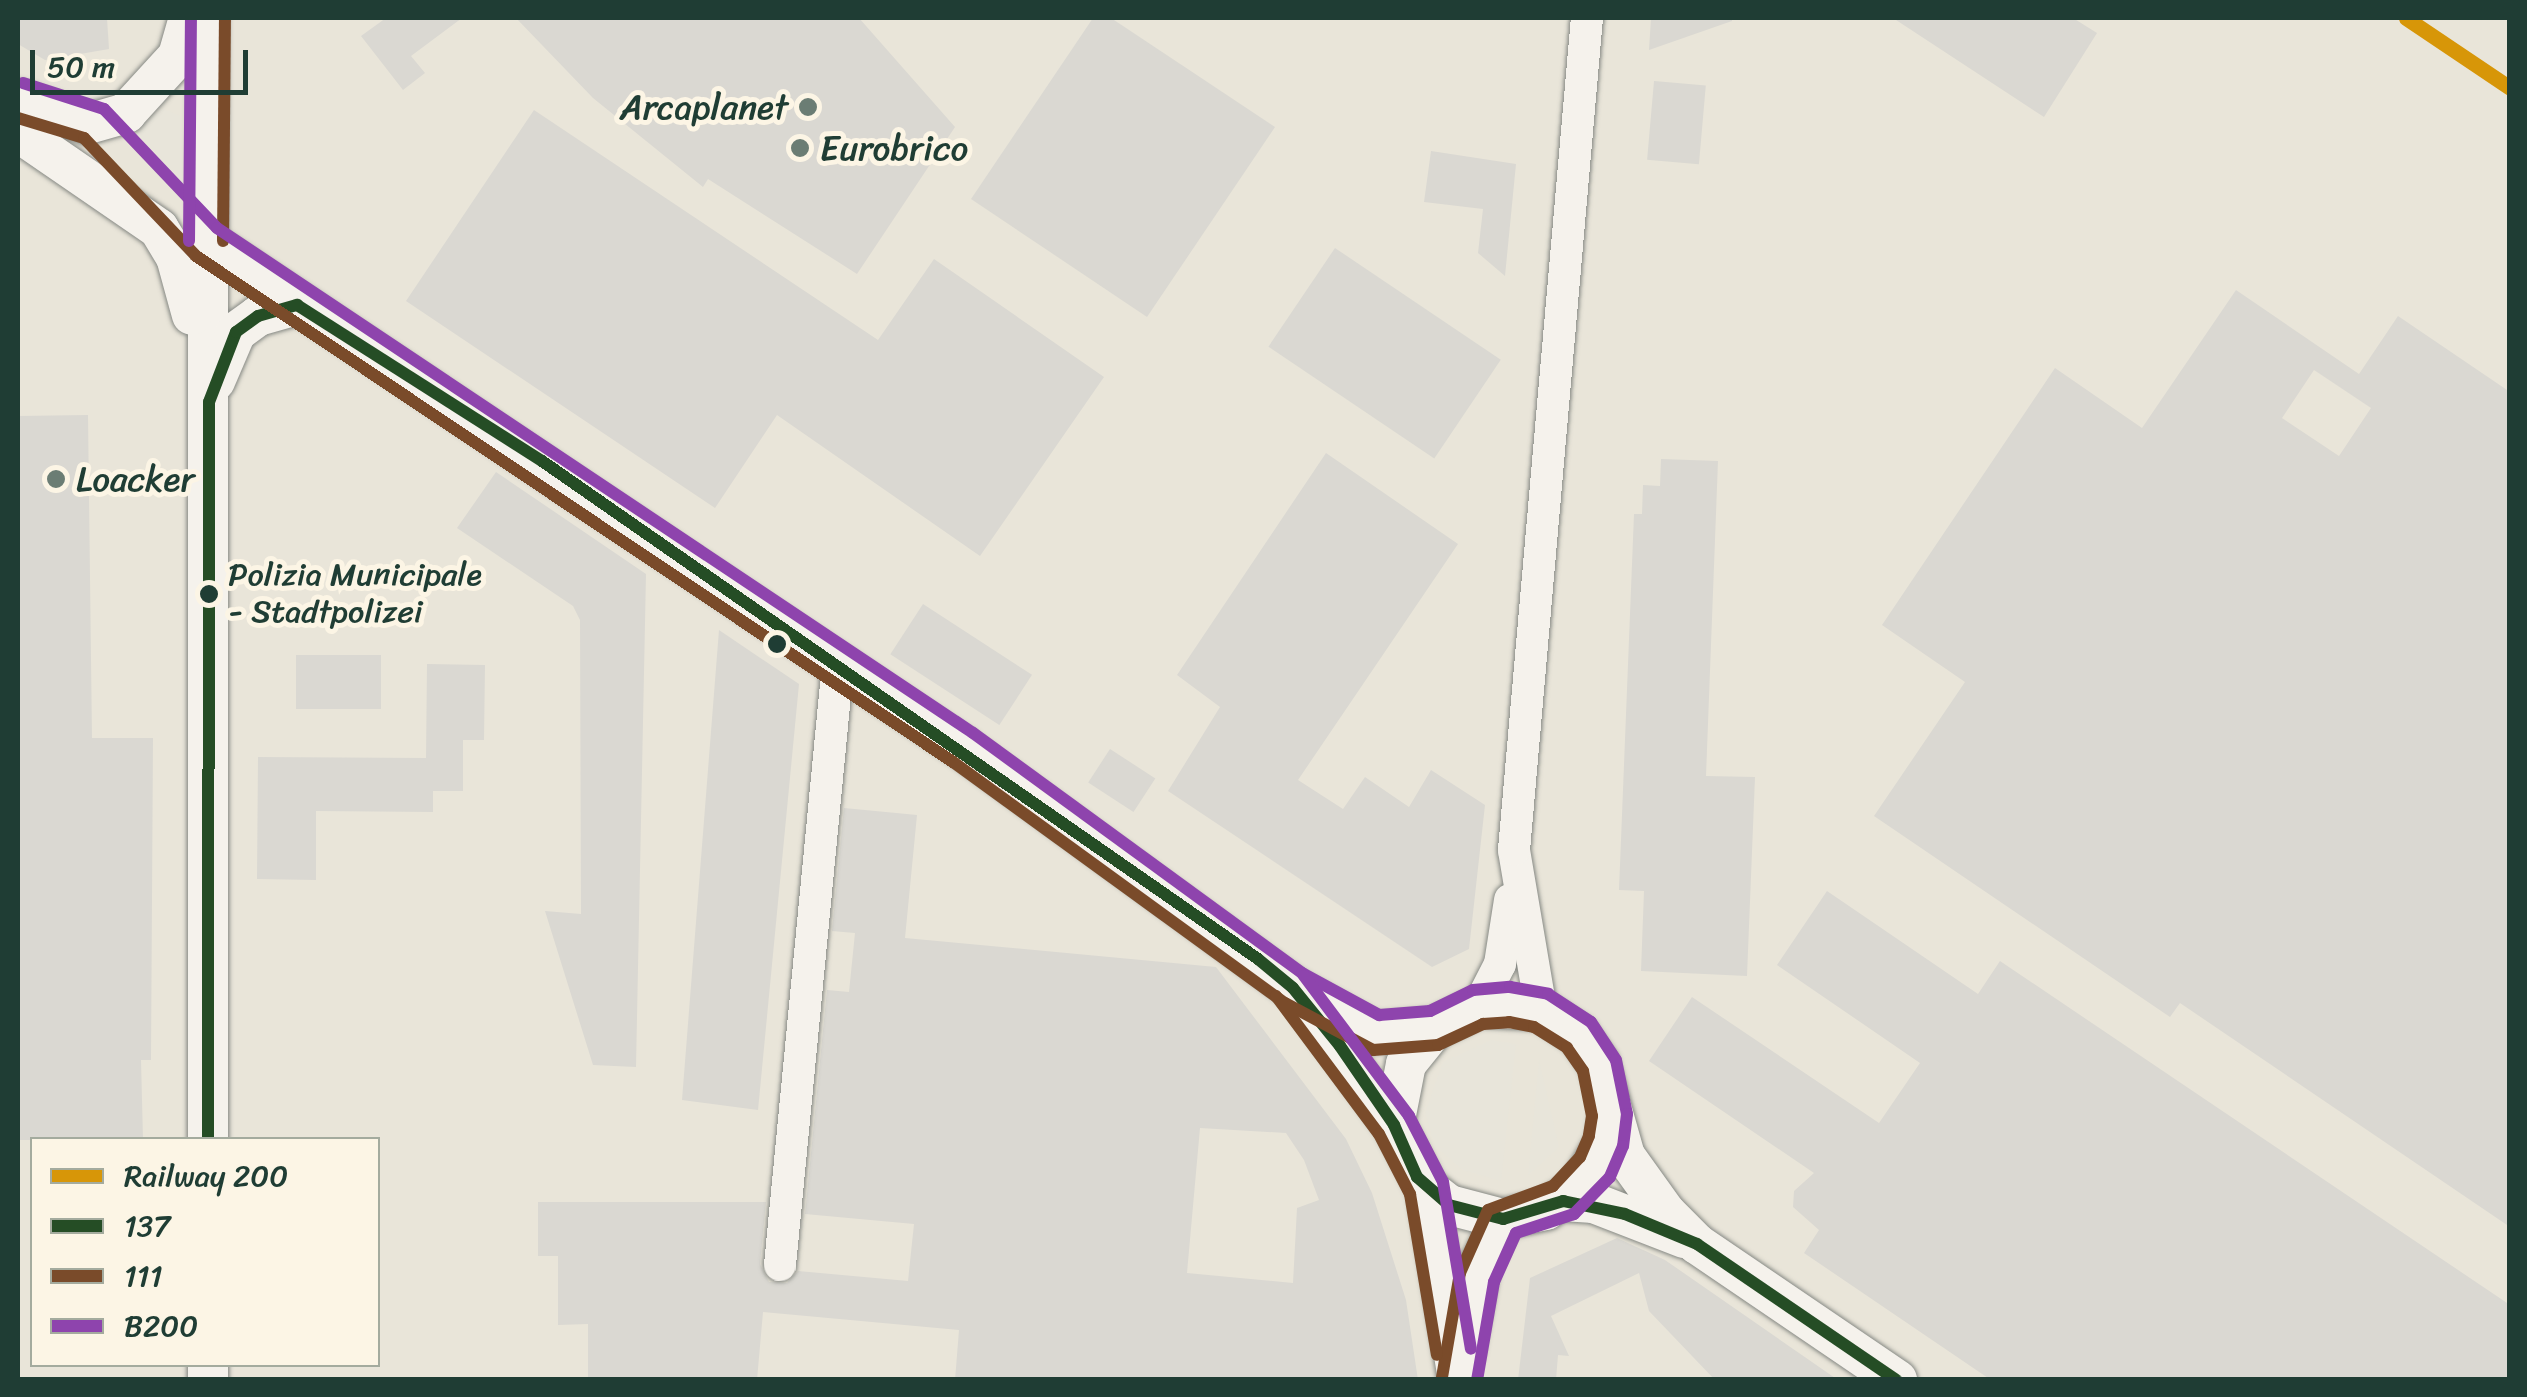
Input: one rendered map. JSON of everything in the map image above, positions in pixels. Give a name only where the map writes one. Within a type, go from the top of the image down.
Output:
[{"type":"main road","points":[[18,100],[88,124],[126,113],[208,22]]},
{"type":"main road","points":[[208,22],[208,1137]]},
{"type":"main road","points":[[18,132],[159,228],[186,287],[209,402]]},
{"type":"main road","points":[[206,241],[297,305],[530,453],[838,664],[1293,988],[1375,1033],[1435,1028],[1478,1006],[1540,1010],[1579,1035],[1599,1064],[1610,1115],[1642,1185],[1697,1244]]},
{"type":"main road","points":[[209,402],[236,332],[258,316],[297,305]]},
{"type":"main road","points":[[1293,988],[1394,1124],[1427,1188],[1459,1380]]},
{"type":"main road","points":[[1394,1124],[1406,1064],[1435,1028]]},
{"type":"main road","points":[[1562,1201],[1595,1168],[1610,1115]]},
{"type":"main road","points":[[1427,1188],[1449,1205],[1503,1219],[1562,1201],[1594,1203],[1697,1244],[1897,1380]]},
{"type":"main road","points":[[1459,1380],[1477,1277],[1503,1219]]},
{"type":"street","points":[[1478,1006],[1500,964],[1515,881],[1588,18]]},
{"type":"street","points":[[780,1265],[838,664]]},
{"type":"street","points":[[1515,881],[1540,1010]]},
{"type":"shaded area","points":[[18,18],[2508,18],[2509,1379],[18,1379]]},
{"type":"shaded area","points":[[163,109],[181,116],[183,192],[124,136]]},
{"type":"shaded area","points":[[1491,1040],[1516,1044],[1501,1181],[1463,1170],[1435,1146],[1425,1113],[1443,1062]]},
{"type":"shaded area","points":[[1539,1060],[1559,1147],[1528,1176]]},
{"type":"building","points":[[18,18],[107,18],[109,49],[45,60],[18,44]]},
{"type":"building","points":[[386,18],[462,18],[411,56],[425,73],[403,90],[361,36]]},
{"type":"building","name":"Eurobrico","points":[[516,18],[859,18],[955,127],[857,274],[708,179],[703,187],[593,98]]},
{"type":"building","points":[[1093,18],[1111,18],[1275,127],[1147,317],[971,199]]},
{"type":"building","points":[[1651,18],[1732,18],[1732,21],[1649,50]]},
{"type":"building","points":[[1893,18],[2073,18],[2097,33],[2044,117]]},
{"type":"building","points":[[1654,81],[1706,86],[1699,164],[1647,160]]},
{"type":"building","points":[[534,110],[878,340],[934,259],[1104,377],[980,556],[777,415],[715,508],[406,301]]},
{"type":"building","points":[[1431,151],[1516,164],[1505,276],[1478,253],[1483,209],[1424,202]]},
{"type":"building","points":[[1335,248],[1501,360],[1434,458],[1268,347]]},
{"type":"building","points":[[2236,290],[2359,374],[2398,316],[2510,392],[2510,1227],[2180,1003],[2170,1017],[1874,816],[1965,682],[1882,625],[2055,368],[2142,428]],"holes":[[[2314,370],[2371,408],[2339,456],[2282,418]]]},
{"type":"building","points":[[88,415],[92,738],[153,738],[151,1060],[141,1060],[143,1137],[18,1140],[18,416]]},
{"type":"building","points":[[1326,453],[1458,544],[1298,780],[1343,809],[1365,777],[1409,807],[1431,770],[1485,805],[1469,949],[1432,967],[1168,791],[1220,707],[1177,675]]},
{"type":"building","points":[[1661,459],[1718,461],[1706,776],[1755,777],[1747,976],[1641,971],[1644,891],[1619,890],[1634,514],[1642,514],[1643,485],[1660,486]]},
{"type":"building","points":[[496,472],[646,574],[636,1067],[593,1065],[545,911],[581,914],[580,620],[573,606],[457,528]]},
{"type":"building","points":[[923,604],[1032,675],[999,725],[890,654]]},
{"type":"building","points":[[719,630],[799,684],[758,1110],[682,1100]]},
{"type":"building","points":[[296,655],[381,655],[381,709],[296,709]]},
{"type":"building","points":[[427,664],[485,665],[484,740],[463,740],[463,791],[433,791],[433,812],[316,811],[316,880],[257,879],[258,757],[426,758]]},
{"type":"building","points":[[1110,749],[1155,778],[1134,812],[1088,783]]},
{"type":"building","points":[[844,808],[917,815],[905,938],[1216,967],[1346,1139],[1372,1193],[1406,1300],[1418,1380],[955,1380],[959,1330],[763,1312],[757,1380],[588,1380],[588,1324],[558,1325],[558,1256],[538,1256],[538,1202],[766,1202],[760,1264],[769,1282],[787,1283],[798,1271],[908,1281],[914,1224],[805,1214],[827,990],[849,992],[855,933],[832,931]],"holes":[[[1200,1128],[1286,1133],[1304,1160],[1319,1200],[1297,1208],[1293,1283],[1187,1273]]]},
{"type":"building","points":[[1827,891],[1978,994],[2000,961],[2510,1305],[2510,1380],[1991,1380],[1804,1253],[1819,1230],[1793,1207],[1794,1191],[1814,1173],[1649,1061],[1692,997],[1879,1123],[1920,1063],[1777,965]]},
{"type":"building","points":[[1617,1238],[1665,1260],[1838,1380],[1715,1380],[1649,1311],[1639,1273],[1551,1316],[1569,1356],[1558,1355],[1556,1380],[1518,1380],[1530,1278]]},
{"type":"rail line","name":"200","points":[[2406,18],[2510,88]]},
{"type":"transit line","name":"B200","points":[[189,241],[191,18]]},
{"type":"transit line","name":"111","points":[[223,241],[225,18]]},
{"type":"transit line","name":"B200","points":[[23,83],[104,109],[217,228],[973,733],[1302,973],[1379,1015],[1430,1011],[1473,990],[1510,987],[1548,994],[1591,1022],[1616,1060],[1627,1114],[1623,1146],[1610,1177],[1574,1214],[1516,1233],[1494,1282],[1477,1380]]},
{"type":"transit line","name":"111","points":[[18,118],[84,138],[196,256],[953,762],[1285,1003],[1373,1050],[1438,1045],[1483,1024],[1509,1022],[1534,1027],[1567,1048],[1583,1071],[1592,1116],[1589,1136],[1580,1157],[1553,1186],[1488,1210],[1460,1273],[1442,1377]]},
{"type":"transit line","name":"137","points":[[297,305],[542,461],[1258,959],[1293,988],[1340,1046],[1394,1125],[1417,1177],[1449,1205],[1503,1219],[1563,1201],[1625,1214],[1697,1244],[1896,1380]]},
{"type":"transit line","name":"137","points":[[208,1137],[209,402],[236,332],[258,316],[297,305]]},
{"type":"transit line","name":"B200","points":[[1304,976],[1409,1116],[1443,1182],[1471,1349]]},
{"type":"transit line","name":"111","points":[[1276,996],[1379,1134],[1410,1194],[1437,1355]]},
{"type":"place","name":"Arcaplanet","points":[[808,107]]},
{"type":"place","name":"Eurobrico","points":[[800,148]]},
{"type":"place","name":"Loacker","points":[[56,479]]},
{"type":"place","name":"Polizia Municipale - Stadtpolizei","points":[[209,594]]}]
